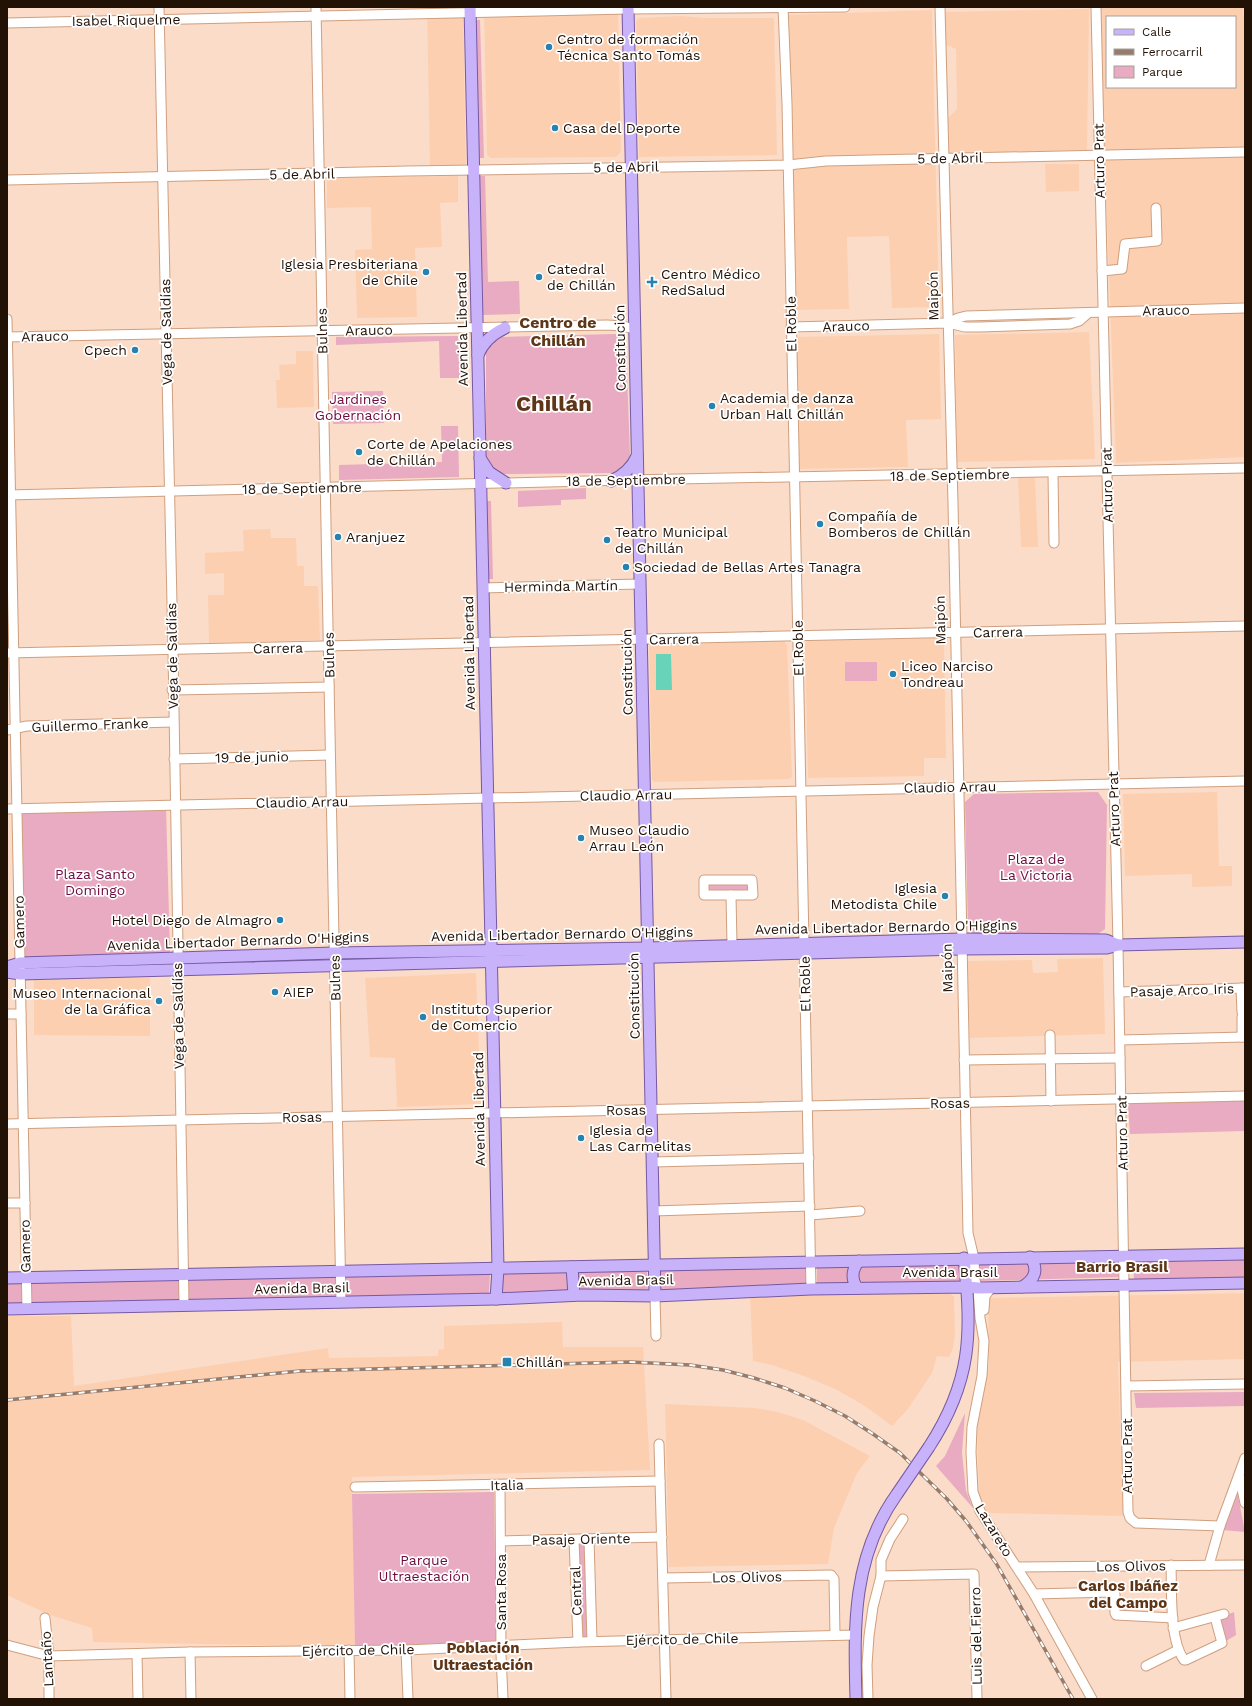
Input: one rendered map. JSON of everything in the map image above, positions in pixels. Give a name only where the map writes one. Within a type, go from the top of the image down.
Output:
[{"type":"main road","name":"Constitución","points":[[628,8],[655,1296]]},
{"type":"main road","name":"Avenida Libertad","points":[[471,10],[498,1269],[496,1299]]},
{"type":"main road","points":[[478,356],[483,344],[491,336],[505,328]]},
{"type":"main road","points":[[610,480],[617,478],[628,469],[637,455]]},
{"type":"main road","points":[[480,456],[489,472],[506,483]]},
{"type":"main road","name":"Avenida Libertador Bernardo O'Higgins","points":[[7,972],[20,968],[177,958],[334,953],[491,950],[648,952],[1106,940],[1118,944],[1245,942]]},
{"type":"main road","name":"Avenida Libertador Bernardo O'Higgins","points":[[7,967],[177,970],[491,962],[732,946],[804,949]]},
{"type":"main road","name":"Avenida Brasil","points":[[7,1278],[498,1269],[969,1258],[1245,1254]]},
{"type":"main road","points":[[1022,1287],[1030,1281],[1035,1274],[1034,1265],[1030,1257]]},
{"type":"main road","name":"Maipón","points":[[856,1699],[855,1635],[858,1592],[864,1564],[877,1525],[896,1494],[929,1447],[949,1413],[963,1372],[969,1332],[972,1287],[969,1258]]},
{"type":"main road","points":[[857,1288],[853,1276],[854,1268],[859,1261]]},
{"type":"main road","points":[[572,1267],[574,1296]]},
{"type":"main road","name":"Avenida Brasil","points":[[7,1309],[496,1299],[574,1296],[655,1296],[857,1288],[991,1288],[1245,1283]]},
{"type":"street","name":"Vega de Saldías","points":[[159,7],[173,650],[172,690],[184,1305]]},
{"type":"street","name":"Isabel Riquelme","points":[[7,23],[159,20],[316,12],[783,7],[788,9],[845,7]]},
{"type":"street","name":"El Roble","points":[[783,7],[788,165],[811,1289]]},
{"type":"street","name":"Maipón","points":[[940,7],[969,1258]]},
{"type":"street","name":"Arturo Prat","points":[[1096,7],[1118,944],[1127,1386],[1128,1512],[1130,1518],[1134,1522],[1139,1523],[1220,1526]]},
{"type":"street","name":"Bulnes","points":[[316,12],[341,1302]]},
{"type":"street","name":"5 de Abril","points":[[7,180],[788,165],[826,161],[1245,152]]},
{"type":"street","points":[[1102,271],[1122,269],[1126,244],[1157,241],[1156,208]]},
{"type":"street","name":"Arauco","points":[[791,327],[948,323],[965,327],[1070,324],[1079,321],[1087,314],[1127,311],[1245,308]]},
{"type":"street","name":"Gamero","points":[[7,319],[11,729],[17,808],[27,1309]]},
{"type":"street","name":"Arauco","points":[[7,337],[616,325],[635,329]]},
{"type":"street","name":"18 de Septiembre","points":[[9,495],[610,480],[951,475],[1245,468]]},
{"type":"street","points":[[1053,472],[1054,543]]},
{"type":"street","name":"Herminda Martín","points":[[483,588],[640,584]]},
{"type":"street","name":"Carrera","points":[[11,653],[484,644],[1245,626]]},
{"type":"street","points":[[172,690],[329,687]]},
{"type":"street","name":"Guillermo Franke","points":[[11,729],[27,726],[173,722]]},
{"type":"street","name":"19 de junio","points":[[174,759],[330,755]]},
{"type":"street","name":"Claudio Arrau","points":[[7,809],[1245,781]]},
{"type":"street","points":[[704,880],[752,880],[753,895],[731,895],[704,894],[704,880]]},
{"type":"street","points":[[731,895],[732,946]]},
{"type":"street","points":[[1120,1040],[1244,1037],[1242,1014],[1243,988]]},
{"type":"street","name":"Pasaje Arco Iris","points":[[1119,992],[1243,988]]},
{"type":"street","points":[[7,1014],[21,1014]]},
{"type":"street","points":[[1050,1035],[1051,1100]]},
{"type":"street","points":[[964,1060],[1120,1058]]},
{"type":"street","name":"Rosas","points":[[7,1124],[1245,1096]]},
{"type":"street","points":[[652,1162],[809,1158]]},
{"type":"street","points":[[7,1203],[25,1203]]},
{"type":"street","points":[[653,1211],[860,1211]]},
{"type":"street","name":"Lazareto","points":[[972,1287],[984,1341]]},
{"type":"street","name":"Lazareto","points":[[991,1288],[986,1293],[984,1299],[985,1333],[982,1376],[971,1438],[972,1485],[975,1499],[980,1511],[1034,1594],[1092,1699]]},
{"type":"street","name":"Constitución","points":[[655,1296],[656,1336]]},
{"type":"street","points":[[1127,1386],[1245,1384]]},
{"type":"street","points":[[659,1444],[666,1699]]},
{"type":"street","points":[[1209,1565],[1220,1526],[1245,1458]]},
{"type":"street","points":[[1239,1475],[1245,1503]]},
{"type":"street","name":"Italia","points":[[355,1487],[660,1481]]},
{"type":"street","name":"Santa Rosa","points":[[500,1485],[501,1646],[503,1699]]},
{"type":"street","points":[[868,1699],[867,1665],[869,1636],[875,1601],[882,1576],[881,1560],[890,1539],[903,1519]]},
{"type":"street","name":"Pasaje Oriente","points":[[501,1541],[662,1538]]},
{"type":"street","name":"Central","points":[[589,1539],[592,1641]]},
{"type":"street","name":"Central","points":[[574,1540],[578,1642]]},
{"type":"street","name":"Los Olivos","points":[[1017,1567],[1245,1565]]},
{"type":"street","points":[[1171,1566],[1174,1628],[1178,1650],[1184,1660],[1222,1643],[1219,1615],[1174,1628]]},
{"type":"street","name":"Luis del Fierro","points":[[882,1576],[974,1574],[977,1699]]},
{"type":"street","name":"Los Olivos","points":[[663,1578],[831,1576],[834,1579],[835,1635]]},
{"type":"street","points":[[1034,1594],[1112,1592],[1115,1594],[1116,1615],[1173,1618]]},
{"type":"street","name":"Lantaño","points":[[45,1618],[49,1656],[49,1699]]},
{"type":"street","name":"Ejército de Chile","points":[[7,1645],[49,1656],[190,1652],[406,1650],[592,1641],[855,1635]]},
{"type":"street","points":[[349,1650],[350,1699]]},
{"type":"street","points":[[406,1650],[408,1699]]},
{"type":"street","points":[[1146,1666],[1178,1650]]},
{"type":"street","points":[[190,1652],[191,1699]]},
{"type":"street","points":[[137,1654],[138,1699]]},
{"type":"shaded area","points":[[427,7],[463,7],[466,168],[430,168]]},
{"type":"shaded area","points":[[484,7],[618,7],[621,152],[616,157],[491,158],[487,155]]},
{"type":"shaded area","points":[[1099,7],[1243,7],[1245,45],[1245,457],[1116,463]]},
{"type":"shaded area","points":[[1089,9],[1087,150],[946,153],[946,120],[957,109],[956,49],[942,43],[942,12]]},
{"type":"shaded area","points":[[932,10],[939,307],[892,308],[889,236],[847,237],[849,309],[793,310],[788,15]]},
{"type":"shaded area","points":[[681,16],[704,18],[774,18],[777,155],[639,157],[636,21],[639,18]]},
{"type":"shaded area","points":[[1045,164],[1079,164],[1079,191],[1046,192]]},
{"type":"shaded area","points":[[458,176],[458,202],[440,203],[442,247],[415,248],[417,317],[357,318],[355,250],[372,249],[371,207],[327,208],[327,178]]},
{"type":"shaded area","points":[[1089,332],[1095,459],[957,462],[955,335]]},
{"type":"shaded area","points":[[939,334],[941,419],[906,420],[908,467],[798,469],[795,337]]},
{"type":"shaded area","points":[[296,351],[313,351],[314,407],[277,408],[276,380],[280,380],[279,365],[296,364]]},
{"type":"shaded area","points":[[1018,477],[1035,477],[1038,547],[1021,547]]},
{"type":"shaded area","points":[[270,529],[271,538],[296,538],[297,566],[304,566],[304,586],[318,586],[320,640],[209,643],[208,595],[224,595],[224,573],[205,574],[205,553],[244,551],[243,530]]},
{"type":"shaded area","name":"Liceo Narciso Tondreau","points":[[941,638],[944,641],[946,758],[924,758],[924,776],[808,778],[805,644],[808,641]]},
{"type":"shaded area","points":[[784,641],[787,645],[792,777],[789,779],[655,782],[652,780],[649,648],[652,643]]},
{"type":"shaded area","points":[[1217,792],[1219,866],[1232,866],[1232,886],[1192,887],[1192,874],[1125,876],[1123,794]]},
{"type":"shaded area","points":[[1103,958],[1105,1034],[970,1038],[967,961],[1032,960],[1033,973],[1058,972],[1057,959]]},
{"type":"shaded area","name":"Instituto Superior de Comercio","points":[[476,973],[481,1104],[397,1107],[395,1058],[370,1057],[365,978]]},
{"type":"shaded area","points":[[34,977],[150,978],[150,1036],[34,1035]]},
{"type":"shaded area","points":[[949,1292],[954,1297],[955,1334],[953,1348],[949,1357],[937,1356],[932,1373],[907,1410],[892,1426],[865,1406],[837,1390],[804,1376],[772,1365],[753,1361],[750,1296]]},
{"type":"shaded area","points":[[1245,1293],[1245,1359],[1118,1362],[1123,1516],[988,1513],[979,1496],[977,1429],[989,1365],[988,1298]]},
{"type":"shaded area","points":[[7,1316],[71,1316],[74,1386],[328,1348],[329,1358],[438,1356],[438,1350],[444,1349],[444,1326],[562,1322],[563,1347],[643,1347],[650,1470],[352,1477],[355,1647],[93,1642],[92,1628],[50,1615],[7,1595]]},
{"type":"shaded area","points":[[665,1404],[755,1408],[778,1412],[803,1420],[870,1456],[857,1473],[834,1528],[828,1564],[669,1567]]},
{"type":"green space","points":[[475,20],[480,20],[484,158],[479,158]]},
{"type":"green space","points":[[479,176],[485,176],[488,282],[519,281],[520,314],[483,315]]},
{"type":"green space","points":[[620,335],[626,344],[630,456],[624,467],[614,473],[496,474],[486,460],[486,352],[492,342],[502,337]]},
{"type":"green space","points":[[458,336],[460,378],[440,378],[439,341],[336,345],[336,337]]},
{"type":"green space","name":"Jardines Gobernación","points":[[383,391],[384,423],[333,424],[332,392]]},
{"type":"green space","points":[[441,426],[458,426],[459,477],[339,480],[339,465],[442,462]]},
{"type":"green space","points":[[586,488],[586,499],[561,500],[561,505],[518,507],[518,491]]},
{"type":"green space","points":[[486,501],[491,501],[493,579],[488,579]]},
{"type":"green space","points":[[845,662],[877,662],[877,681],[845,681]]},
{"type":"green space","name":"Plaza de La Victoria","points":[[1098,792],[1107,805],[1105,929],[1094,937],[976,937],[968,930],[965,802],[974,794]]},
{"type":"green space","name":"Plaza Santo Domingo","points":[[166,807],[170,953],[23,957],[19,811]]},
{"type":"green space","points":[[705,882],[751,882],[751,893],[705,893]]},
{"type":"green space","points":[[1245,1100],[1245,1131],[1130,1134],[1128,1106],[1132,1102]]},
{"type":"green space","points":[[1119,1257],[1120,1277],[979,1281],[978,1261]]},
{"type":"green space","points":[[1245,1259],[1245,1278],[1134,1279],[1133,1262]]},
{"type":"green space","points":[[959,1262],[961,1282],[817,1284],[817,1265]]},
{"type":"green space","points":[[808,1265],[808,1285],[660,1291],[660,1269]]},
{"type":"green space","points":[[503,1272],[647,1272],[648,1291],[503,1294]]},
{"type":"green space","points":[[490,1273],[489,1294],[344,1297],[343,1276]]},
{"type":"green space","points":[[187,1277],[336,1277],[337,1297],[188,1299]]},
{"type":"green space","points":[[181,1278],[181,1302],[31,1306],[31,1281]]},
{"type":"green space","points":[[23,1281],[23,1306],[7,1306],[7,1282]]},
{"type":"green space","points":[[1245,1392],[1245,1406],[1136,1408],[1134,1393]]},
{"type":"green space","points":[[965,1413],[962,1453],[966,1491],[973,1508],[936,1466],[945,1456]]},
{"type":"green space","points":[[1237,1491],[1245,1532],[1222,1530]]},
{"type":"green space","name":"Parque Ultraestación","points":[[494,1492],[496,1641],[355,1647],[352,1494]]},
{"type":"green space","points":[[586,1544],[590,1637],[579,1637],[575,1545]]},
{"type":"green space","points":[[1234,1612],[1236,1635],[1226,1641],[1219,1618]]},
{"type":"water","points":[[656,654],[671,654],[672,690],[656,690]]},
{"type":"railway","points":[[7,1400],[300,1371],[630,1362],[690,1365],[723,1370],[754,1378],[785,1388],[845,1416],[900,1453],[947,1499],[966,1521],[996,1563],[1073,1699]]},
{"type":"place","name":"Centro de formación Técnica Santo Tomás","points":[[549,47]]},
{"type":"place","name":"Casa del Deporte","points":[[555,128]]},
{"type":"place","name":"Iglesia Presbiteriana de Chile","points":[[426,272]]},
{"type":"place","name":"Catedral de Chillán","points":[[539,277]]},
{"type":"place","name":"Centro Médico RedSalud","points":[[652,282]]},
{"type":"place","name":"Cpech","points":[[135,350]]},
{"type":"place","name":"Academia de danza Urban Hall Chillán","points":[[712,406]]},
{"type":"place","name":"Corte de Apelaciones de Chillán","points":[[359,452]]},
{"type":"place","name":"Compañía de Bomberos de Chillán","points":[[820,524]]},
{"type":"place","name":"Aranjuez","points":[[338,537]]},
{"type":"place","name":"Teatro Municipal de Chillán","points":[[607,540]]},
{"type":"place","name":"Sociedad de Bellas Artes Tanagra","points":[[626,567]]},
{"type":"place","name":"Liceo Narciso Tondreau","points":[[893,674]]},
{"type":"place","name":"Museo Claudio Arrau León","points":[[581,838]]},
{"type":"place","name":"Iglesia Metodista Chile","points":[[945,896]]},
{"type":"place","name":"Hotel Diego de Almagro","points":[[280,920]]},
{"type":"place","name":"AIEP","points":[[275,992]]},
{"type":"place","name":"Museo Internacional de la Gráfica","points":[[159,1001]]},
{"type":"place","name":"Instituto Superior de Comercio","points":[[423,1017]]},
{"type":"place","name":"Iglesia de Las Carmelitas","points":[[581,1138]]},
{"type":"place","name":"Chillán","points":[[507,1362]]},
{"type":"district","name":"Centro de Chillán","points":[[558,331]]},
{"type":"district","name":"Chillán","points":[[554,403]]},
{"type":"district","name":"Barrio Brasil","points":[[1122,1267]]},
{"type":"district","name":"Carlos Ibáñez del Campo","points":[[1128,1594]]},
{"type":"district","name":"Población Ultraestación","points":[[483,1656]]}]
